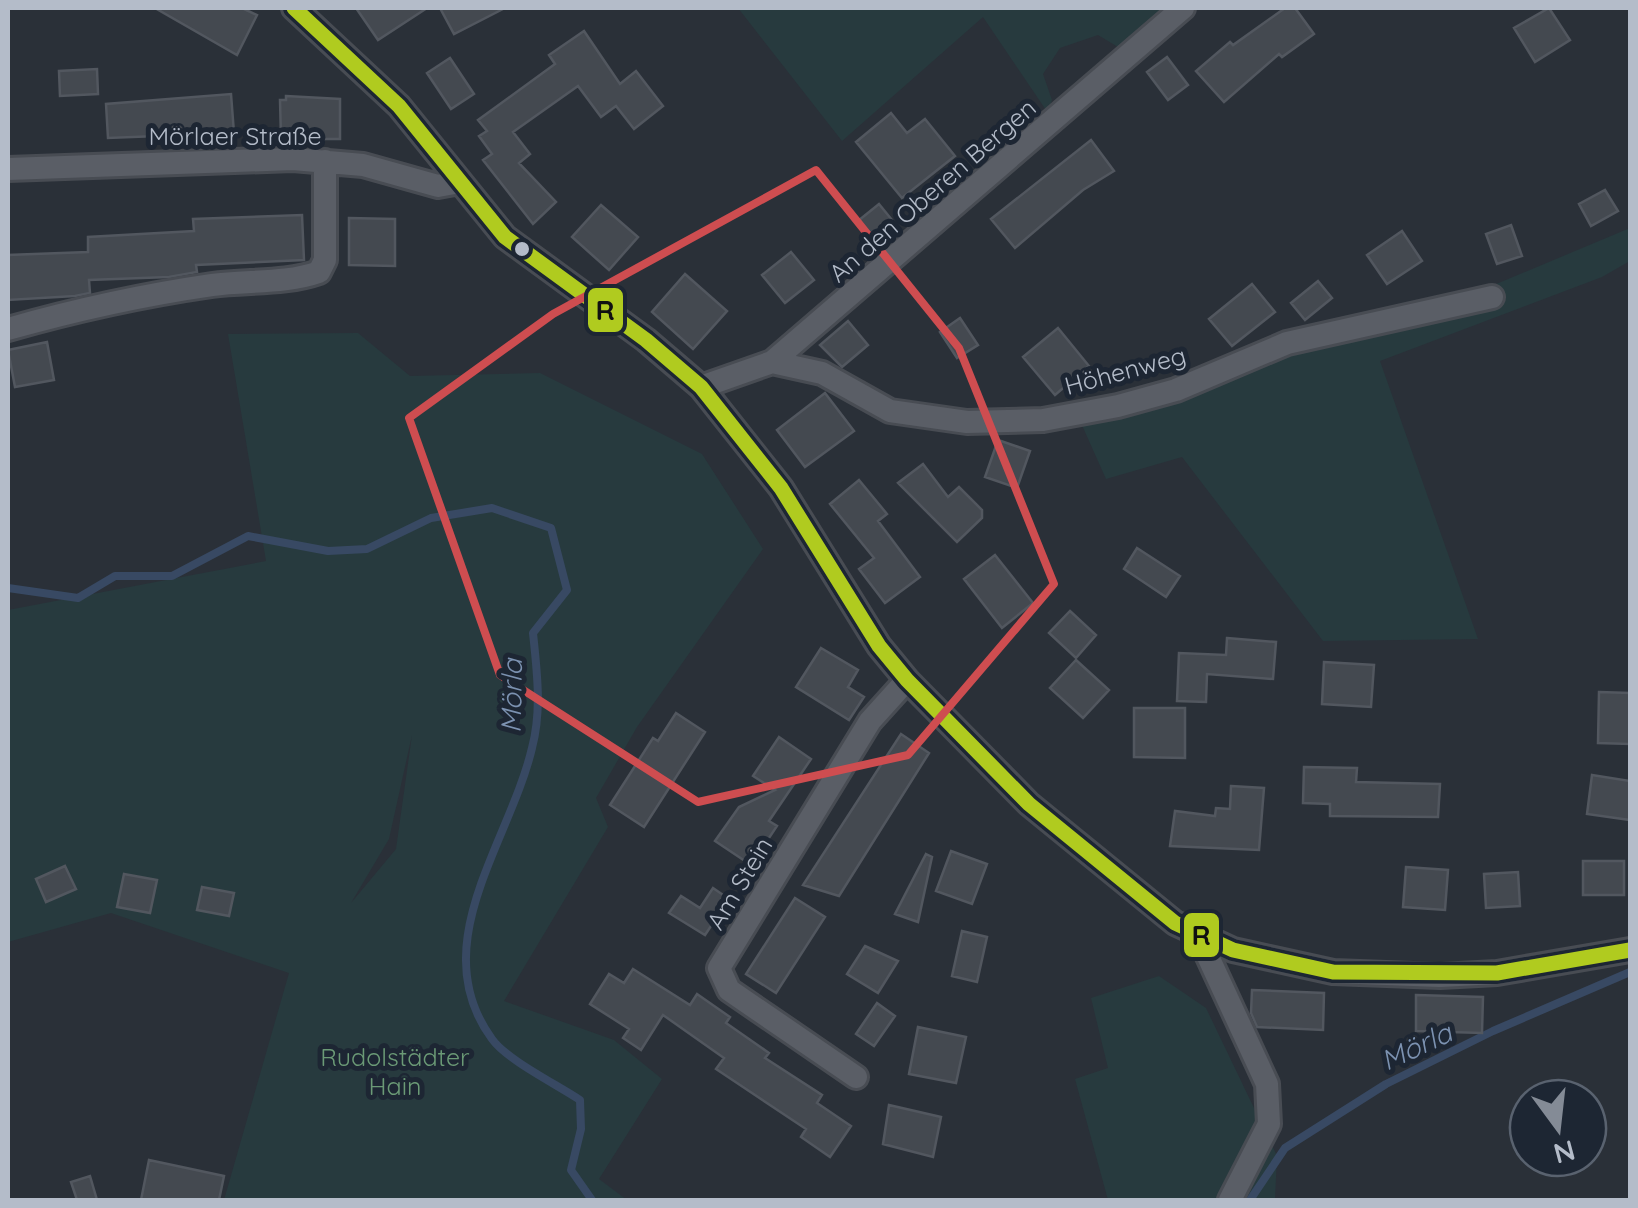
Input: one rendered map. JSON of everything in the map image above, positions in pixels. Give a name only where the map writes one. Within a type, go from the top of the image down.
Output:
[{"type":"street","points":[[294,8],[399,106],[524,253],[646,340],[701,387],[781,488],[871,632],[907,680],[1058,831],[1199,937],[1277,963],[1333,972],[1440,976],[1543,967],[1630,950]]},
{"type":"street","name":"An den Oberen Bergen","points":[[701,387],[772,362],[1182,8]]},
{"type":"street","name":"Mörlaer Straße","points":[[8,169],[182,161],[325,162],[363,165],[438,186],[460,182]]},
{"type":"street","points":[[8,328],[134,298],[216,284],[301,278],[319,272],[325,260],[325,162]]},
{"type":"street","name":"Höhenweg","points":[[772,362],[822,373],[890,410],[968,422],[1043,420],[1176,390],[1287,343],[1492,297]]},
{"type":"street","name":"Am Stein","points":[[856,1076],[729,990],[719,968],[870,721],[907,680]]},
{"type":"street","points":[[1199,937],[1266,1084],[1269,1124],[1230,1200]]},
{"type":"highlighted area","points":[[816,170],[959,348],[1054,584],[908,755],[698,802],[500,675],[409,418],[553,314]]},
{"type":"green space","points":[[738,8],[1165,8],[1118,47],[1098,35],[1060,48],[1043,74],[1052,100],[1048,113],[983,17],[842,141]]},
{"type":"green space","points":[[1630,228],[1630,261],[1602,277],[1380,361],[1478,639],[1323,641],[1182,457],[1106,479],[1081,423],[1482,290]]},
{"type":"green space","name":"Rudolstädter Hain","points":[[358,333],[410,376],[540,373],[702,454],[763,549],[637,727],[596,798],[608,827],[504,1001],[614,1040],[662,1079],[599,1179],[627,1200],[224,1200],[289,973],[111,913],[8,942],[8,610],[266,561],[228,334]],"holes":[[[412,735],[396,849],[351,903],[389,839]]]},
{"type":"green space","points":[[1159,976],[1206,1008],[1277,1156],[1275,1199],[1108,1200],[1075,1079],[1108,1068],[1091,998]]},
{"type":"building","points":[[155,8],[242,8],[257,15],[237,55]]},
{"type":"building","points":[[356,8],[427,8],[378,40]]},
{"type":"building","points":[[440,8],[505,8],[454,34]]},
{"type":"building","points":[[1285,8],[1295,8],[1314,34],[1282,57],[1279,54],[1224,102],[1196,71],[1230,42],[1233,45]]},
{"type":"building","points":[[1549,8],[1570,40],[1535,62],[1514,28]]},
{"type":"building","points":[[584,31],[620,84],[636,71],[663,106],[634,129],[616,106],[601,117],[578,86],[513,132],[530,154],[519,163],[556,202],[533,224],[483,160],[492,154],[479,136],[487,131],[478,120],[555,64],[549,55]]},
{"type":"building","points":[[1167,57],[1188,85],[1168,100],[1147,72]]},
{"type":"building","points":[[450,58],[474,94],[451,109],[427,73]]},
{"type":"building","points":[[97,69],[98,94],[60,96],[59,71]]},
{"type":"building","points":[[231,94],[234,133],[108,138],[106,104]]},
{"type":"building","points":[[286,96],[340,99],[340,139],[281,139],[280,100],[286,100]]},
{"type":"building","points":[[891,113],[907,133],[925,119],[955,156],[902,198],[856,142]]},
{"type":"building","points":[[1091,140],[1114,171],[1083,190],[1015,248],[991,219]]},
{"type":"building","points":[[1605,190],[1618,211],[1591,226],[1579,204]]},
{"type":"building","points":[[879,204],[901,231],[881,248],[858,221]]},
{"type":"building","points":[[601,205],[638,237],[609,270],[572,237]]},
{"type":"building","points":[[302,215],[304,260],[196,265],[197,272],[169,277],[89,280],[90,293],[75,296],[8,300],[8,255],[88,252],[88,237],[194,231],[193,219]]},
{"type":"building","points":[[349,218],[395,219],[395,266],[349,265]]},
{"type":"building","points":[[1511,225],[1522,256],[1497,264],[1486,234]]},
{"type":"building","points":[[1402,231],[1422,261],[1387,284],[1367,255]]},
{"type":"building","points":[[791,252],[814,280],[785,303],[762,275]]},
{"type":"building","points":[[685,274],[727,311],[693,349],[652,312]]},
{"type":"building","points":[[1318,281],[1332,298],[1305,320],[1291,303]]},
{"type":"building","points":[[1252,284],[1275,312],[1232,346],[1209,319]]},
{"type":"building","points":[[960,318],[978,345],[957,358],[940,332]]},
{"type":"building","points":[[848,321],[868,345],[842,367],[820,345]]},
{"type":"building","points":[[1058,328],[1089,366],[1055,395],[1023,357]]},
{"type":"building","points":[[47,342],[54,380],[15,387],[8,350]]},
{"type":"building","points":[[825,393],[854,431],[805,467],[777,430]]},
{"type":"building","points":[[998,440],[1030,451],[1017,488],[985,477]]},
{"type":"building","points":[[923,464],[948,497],[959,487],[982,510],[982,518],[957,542],[898,483]]},
{"type":"building","points":[[859,480],[887,514],[878,521],[920,577],[885,603],[859,569],[874,558],[830,504]]},
{"type":"building","points":[[1137,548],[1180,576],[1166,597],[1124,569]]},
{"type":"building","points":[[995,555],[1033,603],[1002,628],[964,579]]},
{"type":"building","points":[[1070,611],[1096,635],[1076,658],[1049,633]]},
{"type":"building","points":[[1227,638],[1276,642],[1273,679],[1207,674],[1206,702],[1177,701],[1179,653],[1226,655]]},
{"type":"building","points":[[821,648],[858,670],[848,687],[864,697],[849,720],[796,687]]},
{"type":"building","points":[[1076,660],[1109,690],[1083,718],[1050,688]]},
{"type":"building","points":[[1324,662],[1374,665],[1371,707],[1322,704]]},
{"type":"building","points":[[1599,692],[1630,693],[1630,744],[1598,743]]},
{"type":"building","points":[[1134,708],[1185,708],[1185,758],[1134,757]]},
{"type":"building","points":[[676,713],[705,732],[644,827],[610,805],[653,738],[658,741]]},
{"type":"building","points":[[901,734],[929,753],[839,896],[803,885]]},
{"type":"building","points":[[779,737],[811,759],[769,821],[777,826],[751,865],[715,841],[739,807],[775,790],[753,776]]},
{"type":"building","points":[[1304,767],[1357,768],[1356,782],[1440,784],[1438,817],[1330,816],[1330,804],[1303,803]]},
{"type":"building","points":[[1592,775],[1630,781],[1630,820],[1587,814]]},
{"type":"building","points":[[1231,786],[1264,788],[1259,850],[1170,846],[1175,811],[1215,816],[1216,808],[1230,809]]},
{"type":"building","points":[[951,851],[987,864],[972,904],[936,891]]},
{"type":"building","points":[[926,854],[932,857],[918,922],[895,914]]},
{"type":"building","points":[[1583,861],[1624,861],[1624,895],[1583,895]]},
{"type":"building","points":[[65,866],[76,889],[46,902],[36,879]]},
{"type":"building","points":[[1406,867],[1448,870],[1445,910],[1403,907]]},
{"type":"building","points":[[1518,872],[1520,906],[1486,908],[1484,874]]},
{"type":"building","points":[[124,874],[157,880],[150,913],[117,907]]},
{"type":"building","points":[[202,887],[234,893],[229,916],[197,910]]},
{"type":"building","points":[[713,888],[729,899],[705,935],[669,913],[681,896],[700,908]]},
{"type":"building","points":[[795,898],[825,917],[776,993],[746,974]]},
{"type":"building","points":[[962,931],[987,937],[977,982],[952,976]]},
{"type":"building","points":[[865,946],[898,961],[878,993],[847,974]]},
{"type":"building","points":[[633,969],[690,1005],[697,994],[730,1017],[726,1023],[769,1053],[765,1058],[822,1095],[817,1103],[851,1126],[830,1157],[801,1137],[806,1129],[716,1069],[724,1058],[663,1015],[641,1050],[623,1038],[629,1029],[590,1004],[609,974],[624,983]]},
{"type":"building","points":[[1252,990],[1324,993],[1323,1030],[1257,1027],[1251,1013]]},
{"type":"building","points":[[1416,995],[1483,997],[1482,1033],[1416,1031]]},
{"type":"building","points":[[877,1003],[895,1016],[874,1046],[856,1034]]},
{"type":"building","points":[[918,1027],[966,1037],[956,1083],[909,1074]]},
{"type":"building","points":[[889,1105],[941,1117],[933,1157],[883,1144]]},
{"type":"building","points":[[149,1160],[224,1176],[219,1200],[141,1200]]},
{"type":"building","points":[[90,1176],[97,1200],[77,1200],[71,1182]]},
{"type":"waterway","name":"Mörla","points":[[8,588],[78,598],[115,576],[172,576],[248,536],[328,551],[367,549],[431,518],[492,508],[551,528],[567,590],[533,633],[538,691],[535,734],[521,784],[478,894],[469,930],[466,967],[473,1003],[492,1039],[520,1063],[580,1100],[581,1129],[571,1170],[592,1200]]},
{"type":"waterway","name":"Mörla","points":[[1250,1200],[1285,1148],[1386,1084],[1493,1031],[1630,972]]},
{"type":"transit line","name":"R","points":[[294,8],[399,106],[505,237],[646,340],[701,387],[781,488],[879,646],[907,680],[1029,804],[1175,923],[1233,950],[1333,972],[1497,973],[1630,950]]}]
